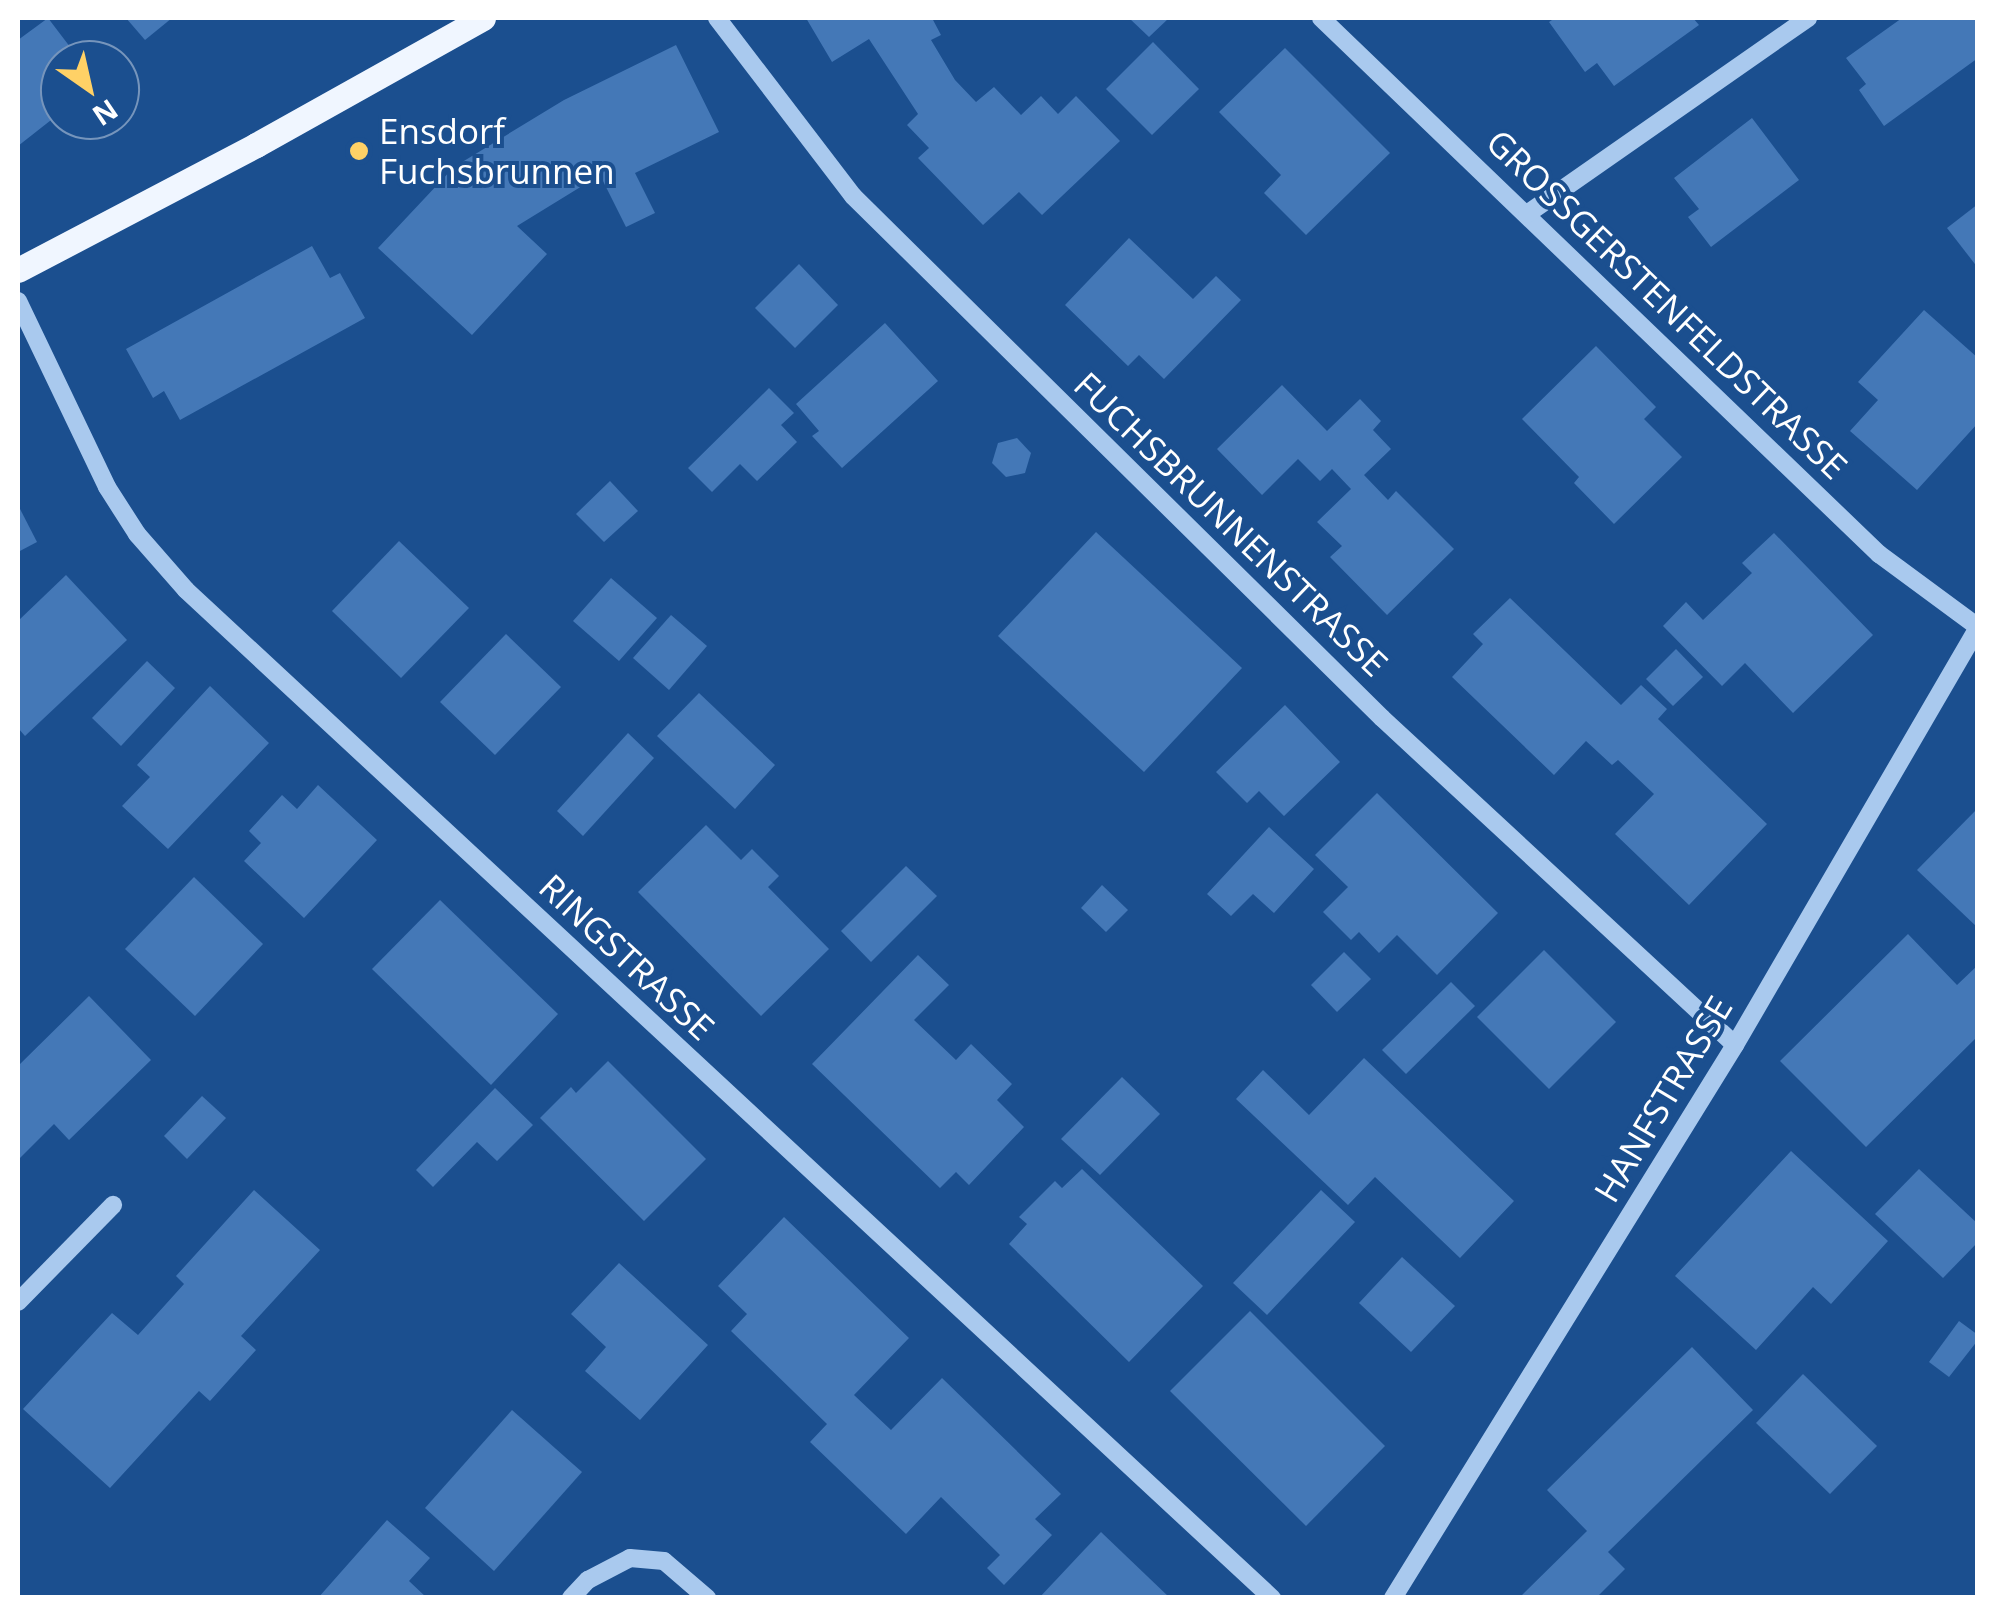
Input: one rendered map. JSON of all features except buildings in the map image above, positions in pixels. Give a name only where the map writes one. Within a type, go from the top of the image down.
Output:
[{"type":"main road","points":[[18,270],[256,146],[483,18]]},
{"type":"street","name":"FUCHSBRUNNENSTRASSE","points":[[717,18],[776,100],[881,224],[1382,718],[1735,1044]]},
{"type":"street","name":"GROSSGERSTENFELDSTRASSE","points":[[1321,18],[1880,554],[1978,628]]},
{"type":"street","points":[[1527,214],[1808,18]]},
{"type":"street","name":"RINGSTRASSE","points":[[18,301],[107,487],[137,534],[186,590],[1272,1598]]},
{"type":"street","name":"HANFSTRASSE","points":[[1393,1598],[1735,1044],[1978,628]]},
{"type":"street","points":[[18,1302],[112,1204]]},
{"type":"street","points":[[570,1598],[588,1580],[630,1558],[664,1560],[707,1598]]},
{"type":"place","name":"Ensdorf Fuchsbrunnen","points":[[359,151]]}]
